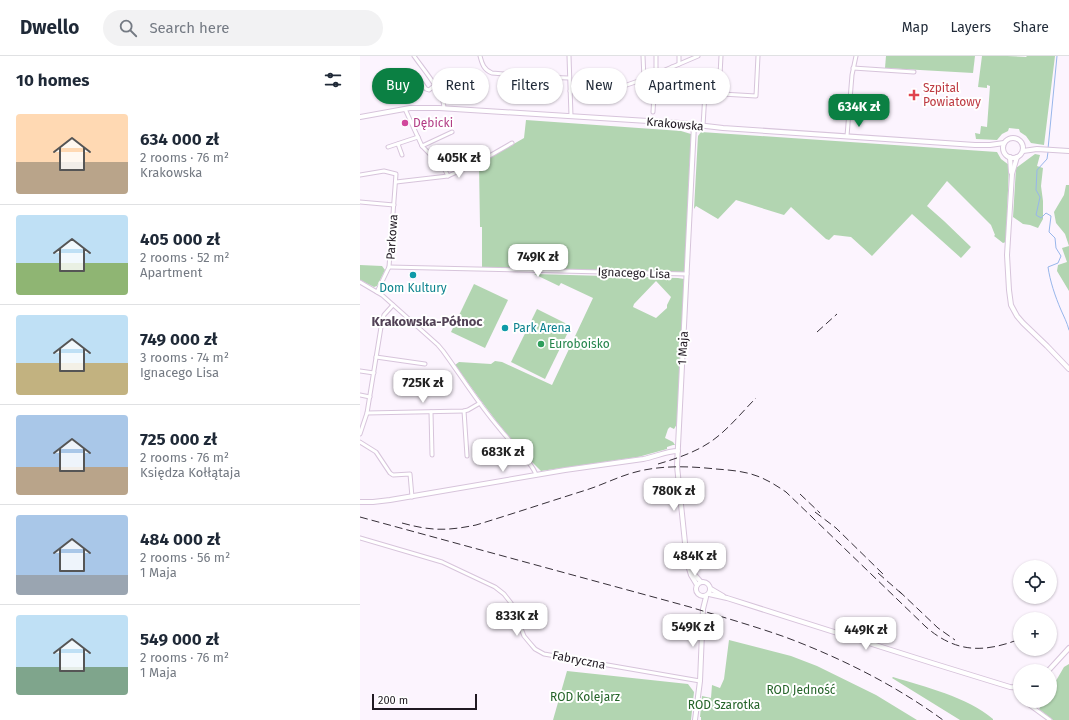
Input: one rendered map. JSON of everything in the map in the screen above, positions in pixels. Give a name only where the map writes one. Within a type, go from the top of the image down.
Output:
[{"type":"street","points":[[414,56],[432,83]]},
{"type":"street","points":[[480,56],[483,66],[488,72],[492,73],[569,78]]},
{"type":"street","points":[[569,56],[571,116]]},
{"type":"street","points":[[643,56],[644,68]]},
{"type":"street","points":[[656,56],[656,68]]},
{"type":"street","points":[[678,56],[679,64]]},
{"type":"street","points":[[672,67],[698,56]]},
{"type":"street","points":[[720,68],[721,56]]},
{"type":"street","points":[[703,126],[705,93],[756,96],[758,56]]},
{"type":"street","points":[[847,136],[853,68],[856,56]]},
{"type":"street","points":[[853,68],[914,72]]},
{"type":"street","points":[[570,91],[599,93],[635,82]]},
{"type":"street","points":[[424,86],[429,90],[432,88]]},
{"type":"street","points":[[443,104],[444,108]]},
{"type":"street","points":[[653,104],[653,112]]},
{"type":"street","name":"Krakowska","points":[[360,116],[419,107],[444,108],[990,145],[1004,143]]},
{"type":"street","points":[[405,109],[422,146],[445,170],[448,176]]},
{"type":"street","name":"1 Maja","points":[[694,125],[677,466],[687,562],[699,584]]},
{"type":"street","points":[[422,146],[452,132]]},
{"type":"street","points":[[388,146],[418,137]]},
{"type":"street","points":[[1012,174],[1017,157],[1023,151],[1023,145],[1020,140],[1013,137],[1007,139],[1004,143],[1004,151],[1010,157],[1017,157]]},
{"type":"street","points":[[360,175],[384,171],[396,174],[396,182],[448,176],[479,162],[512,143]]},
{"type":"street","points":[[398,144],[402,155]]},
{"type":"street","name":"Krakowska","points":[[990,145],[1004,151]]},
{"type":"street","points":[[1023,145],[1037,149],[1069,151]]},
{"type":"street","points":[[1023,151],[1037,149]]},
{"type":"street","points":[[1010,157],[1012,174],[1007,255],[1011,305],[1023,323],[1069,368]]},
{"type":"street","name":"Parkowa","points":[[377,292],[389,267],[396,182]]},
{"type":"street","name":"Parkowa","points":[[360,202],[394,205]]},
{"type":"street","name":"Ignacego Lisa","points":[[389,267],[686,274]]},
{"type":"street","points":[[360,282],[377,292],[394,305],[443,352],[499,429],[534,470],[536,475]]},
{"type":"street","points":[[360,434],[367,413],[382,321],[384,315],[394,305]]},
{"type":"street","points":[[376,357],[425,364]]},
{"type":"street","points":[[360,371],[374,373]]},
{"type":"street","points":[[360,395],[370,397]]},
{"type":"street","points":[[367,413],[464,411],[480,403]]},
{"type":"street","points":[[464,411],[467,456]]},
{"type":"street","points":[[430,412],[432,455]]},
{"type":"street","points":[[360,442],[376,452],[393,476],[410,474],[412,497]]},
{"type":"street","points":[[360,502],[379,502],[412,497],[536,475],[655,457],[672,451],[678,451]]},
{"type":"street","name":"Fabryczna","points":[[360,538],[442,562],[495,587],[504,594],[511,603],[524,636],[535,650],[544,654],[700,681]]},
{"type":"street","points":[[703,609],[701,606],[700,596],[696,591],[699,584],[708,583],[711,589],[727,598]]},
{"type":"street","points":[[696,720],[700,681],[703,609],[711,589]]},
{"type":"street","points":[[700,596],[708,595],[727,598],[1013,687]]},
{"type":"street","points":[[1054,664],[1069,648]]},
{"type":"street","points":[[1034,708],[1050,720]]},
{"type":"green space","points":[[886,56],[975,56],[973,73],[885,68]]},
{"type":"green space","points":[[982,56],[1055,56],[1044,145],[1031,143],[1019,129],[1009,128],[1008,131],[1002,134],[997,140],[976,139],[975,133],[980,134],[981,126],[987,127],[990,86],[987,85],[987,88],[978,87]]},
{"type":"green space","points":[[526,120],[681,131],[691,134],[684,273],[482,268],[479,164],[524,138]]},
{"type":"green space","points":[[701,132],[997,152],[1001,159],[1009,165],[1006,242],[1003,243],[994,236],[995,235],[991,225],[947,181],[927,206],[971,247],[961,258],[912,214],[872,256],[851,237],[834,235],[829,240],[826,239],[791,207],[784,215],[736,200],[718,219],[696,206],[694,209],[698,136]]},
{"type":"green space","points":[[1035,154],[1040,155],[1037,166],[1043,168],[1041,186],[1043,219],[1038,228],[1023,224],[1013,217],[1016,168]]},
{"type":"green space","points":[[1066,185],[1069,185],[1069,246],[1065,234],[1056,223],[1054,212],[1064,195]]},
{"type":"green space","points":[[1069,246],[1069,291],[1057,271],[1058,265],[1067,262],[1062,248]]},
{"type":"green space","points":[[360,265],[382,266],[385,270],[377,286],[374,287],[360,280]]},
{"type":"green space","points":[[534,274],[684,279],[677,424],[674,429],[670,427],[668,429],[665,438],[673,442],[675,445],[667,447],[667,449],[638,457],[541,471],[495,420],[475,393],[455,365],[459,362],[491,364],[495,361],[502,362],[552,385],[593,298],[561,283],[559,286]],"holes":[[[656,281],[671,297],[667,308],[656,318],[633,307],[634,304]]]},
{"type":"green space","points":[[474,284],[508,300],[485,348],[451,332]]},
{"type":"green space","name":"Euroboisko","points":[[537,309],[571,326],[545,379],[511,362]]},
{"type":"green space","name":"ROD Jedność","points":[[729,640],[791,656],[817,666],[876,695],[917,720],[701,720],[702,696],[711,698],[712,685],[720,688],[724,679]]},
{"type":"green space","points":[[1069,664],[1069,720],[1053,720],[1039,709],[1057,708],[1057,679],[1064,667]]},
{"type":"green space","name":"ROD Kolejarz","points":[[567,671],[688,684],[694,692],[691,720],[553,720]]},
{"type":"green space","points":[[893,677],[959,699],[983,711],[993,720],[960,720],[892,678]]},
{"type":"waterway","points":[[1048,149],[1057,56]]},
{"type":"waterway","points":[[1048,152],[1047,159],[1037,170],[1036,190],[1040,197],[1036,215],[1041,218],[1046,213],[1051,216],[1049,232],[1055,238],[1056,248],[1061,256],[1058,263],[1048,267],[1055,294],[1069,330]]},
{"type":"railway","points":[[817,332],[837,314]]},
{"type":"railway","points":[[658,464],[689,454],[710,442],[727,428],[756,398]]},
{"type":"railway","points":[[402,523],[431,529],[447,529],[476,525],[589,489],[642,470],[663,467],[684,467],[742,472],[765,479],[786,492],[937,636],[959,646],[971,648],[994,647],[1013,642]]},
{"type":"railway","points":[[800,494],[820,513]]},
{"type":"railway","points":[[815,512],[836,528],[884,575]]},
{"type":"railway","points":[[360,517],[690,607],[785,637],[827,654],[867,673],[906,695],[943,720]]},
{"type":"railway","points":[[878,573],[902,594]]},
{"type":"railway","points":[[899,591],[938,628],[955,640]]},
{"type":"place","name":"Szpital Powiatowy","points":[[914,95]]},
{"type":"place","name":"Dębicki","points":[[405,123]]},
{"type":"place","name":"Dom Kultury","points":[[413,275]]},
{"type":"place","name":"Park Arena","points":[[505,328]]},
{"type":"place","name":"Euroboisko","points":[[541,344]]},
{"type":"district","name":"Krakowska-Północ","points":[[427,321]]},
{"type":"park label","name":"ROD Szarotka","points":[[724,705]]}]
